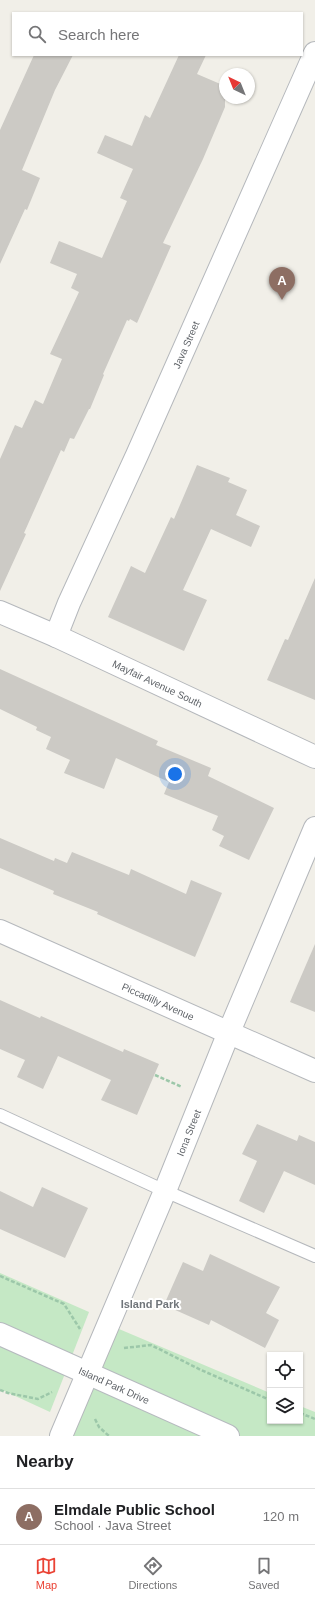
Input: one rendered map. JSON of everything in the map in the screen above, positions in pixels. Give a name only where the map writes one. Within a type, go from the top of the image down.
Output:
[{"type":"street","name":"Java Street","points":[[56,636],[69,603],[315,53]]},
{"type":"street","name":"Mayfair Avenue South","points":[[0,612],[56,636],[315,757]]},
{"type":"street","name":"Iona Street","points":[[61,1436],[75,1404],[86,1373],[165,1190],[229,1032],[315,828]]},
{"type":"street","name":"Piccadilly Avenue","points":[[0,931],[229,1032],[315,1072]]},
{"type":"street","name":"Island Park Drive","points":[[0,1334],[228,1436]]},
{"type":"lane","points":[[0,1115],[315,1256]]},
{"type":"path","points":[[155,1075],[187,1090]]},
{"type":"path","points":[[0,1276],[64,1304],[82,1332]]},
{"type":"path","points":[[118,1349],[151,1345],[200,1370],[267,1399]]},
{"type":"path","points":[[0,1390],[8,1394],[38,1399],[55,1391]]},
{"type":"path","points":[[303,1414],[315,1420]]},
{"type":"path","points":[[93,1415],[99,1428],[109,1436]]},
{"type":"green space","points":[[0,1273],[89,1312],[50,1412],[0,1389]]},
{"type":"green space","points":[[119,1329],[267,1392],[267,1424],[303,1424],[303,1407],[315,1412],[315,1436],[71,1436],[77,1418]]},
{"type":"building","points":[[34,56],[72,56],[55,90],[22,170],[40,178],[27,210],[25,209],[0,264],[0,130]]},
{"type":"building","points":[[179,56],[206,56],[197,74],[219,83],[219,104],[225,104],[225,107],[203,159],[163,243],[171,246],[137,323],[130,319],[129,321],[127,320],[103,374],[104,375],[90,409],[74,439],[70,438],[64,452],[61,450],[24,533],[26,534],[0,591],[0,459],[15,425],[22,428],[35,400],[43,404],[62,359],[50,354],[79,292],[71,288],[77,274],[50,263],[59,241],[102,258],[127,201],[120,198],[133,169],[97,153],[105,135],[132,146],[145,115],[150,118]]},
{"type":"building","points":[[197,465],[230,478],[228,482],[247,490],[236,515],[260,526],[251,547],[211,529],[183,590],[207,600],[184,651],[108,617],[131,566],[145,573],[171,517],[174,519]]},
{"type":"building","points":[[315,578],[315,700],[267,680],[285,639],[288,640]]},
{"type":"building","points":[[0,669],[158,741],[156,745],[211,768],[208,776],[274,808],[249,860],[219,846],[224,836],[212,830],[218,816],[164,794],[169,782],[116,758],[104,789],[64,773],[70,760],[46,749],[51,737],[36,730],[37,727],[0,709]]},
{"type":"building","points":[[0,838],[54,861],[55,858],[67,863],[72,852],[129,875],[131,869],[186,894],[191,880],[222,893],[195,957],[97,914],[98,912],[53,894],[54,891],[0,868]]},
{"type":"building","points":[[315,944],[315,1012],[290,1002]]},
{"type":"building","points":[[0,1000],[40,1018],[41,1016],[123,1052],[124,1049],[159,1064],[137,1115],[101,1100],[111,1080],[58,1056],[43,1089],[17,1077],[25,1060],[0,1049]]},
{"type":"building","points":[[257,1124],[297,1141],[299,1135],[315,1142],[315,1185],[284,1171],[264,1213],[239,1201],[257,1161],[242,1154]]},
{"type":"building","points":[[42,1187],[88,1208],[65,1258],[0,1229],[0,1191],[33,1207]]},
{"type":"building","points":[[210,1254],[280,1287],[266,1313],[279,1320],[265,1348],[211,1320],[209,1325],[164,1305],[183,1262],[203,1271]]},
{"type":"place","name":"Elmdale Public School","points":[[282,300]]},
{"type":"district","name":"Island Park","points":[[150,1304]]}]
